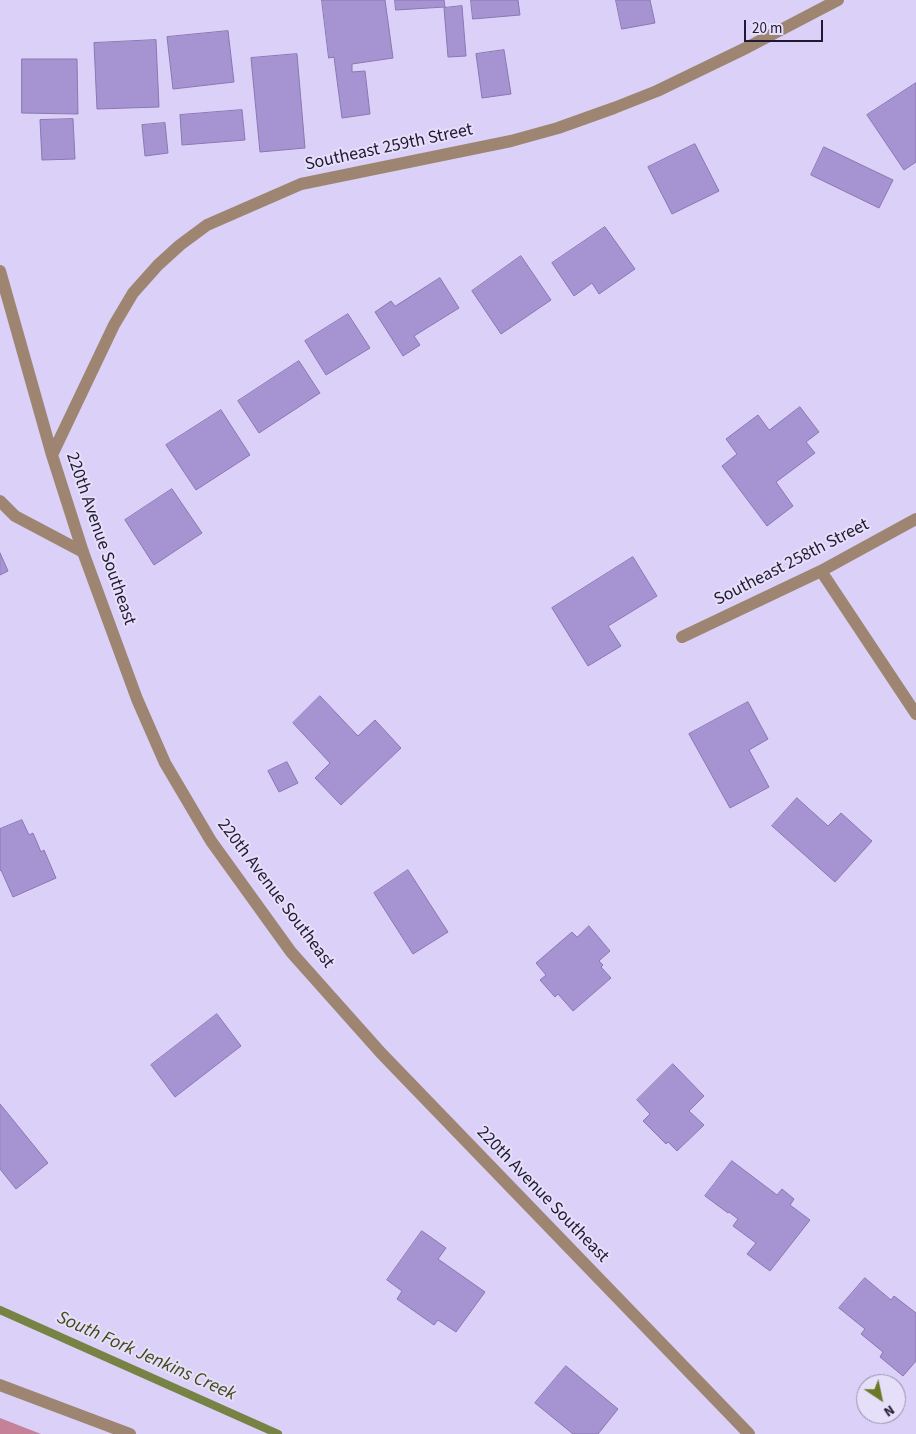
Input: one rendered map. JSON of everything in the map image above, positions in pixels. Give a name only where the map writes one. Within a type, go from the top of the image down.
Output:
[{"type":"street","name":"Southeast 259th Street","points":[[52,454],[114,325],[133,293],[158,265],[206,225],[301,184],[511,140],[558,128],[657,90],[732,55],[838,0]]},
{"type":"street","name":"220th Avenue Southeast","points":[[0,271],[52,454],[83,552],[137,699],[165,763],[211,842],[291,952],[381,1053],[749,1434]]},
{"type":"street","points":[[0,500],[15,516],[83,552]]},
{"type":"street","name":"Southeast 258th Street","points":[[682,637],[820,571],[916,519]]},
{"type":"street","points":[[820,571],[916,714]]},
{"type":"street","points":[[0,1385],[130,1434]]},
{"type":"shaded area","points":[[0,1418],[41,1434],[0,1434]]},
{"type":"building","points":[[322,0],[385,0],[393,58],[352,64],[352,72],[365,71],[370,114],[342,118],[334,57],[329,58]]},
{"type":"building","points":[[395,0],[444,0],[445,7],[396,10]]},
{"type":"building","points":[[471,0],[518,0],[520,15],[473,19]]},
{"type":"building","points":[[616,0],[650,0],[655,23],[622,29]]},
{"type":"building","points":[[462,6],[466,56],[448,57],[444,8]]},
{"type":"building","points":[[228,31],[234,82],[173,89],[167,37]]},
{"type":"building","points":[[156,40],[159,107],[97,109],[94,43]]},
{"type":"building","points":[[504,50],[511,94],[482,98],[476,54]]},
{"type":"building","points":[[297,54],[305,148],[260,152],[251,58]]},
{"type":"building","points":[[22,59],[77,59],[78,114],[22,113]]},
{"type":"building","points":[[916,83],[916,162],[904,170],[867,115]]},
{"type":"building","points":[[242,110],[245,140],[182,145],[180,115]]},
{"type":"building","points":[[73,119],[75,159],[42,160],[40,120]]},
{"type":"building","points":[[165,123],[168,153],[145,156],[142,125]]},
{"type":"building","points":[[695,144],[719,191],[672,214],[648,167]]},
{"type":"building","points":[[824,147],[893,180],[879,208],[811,175]]},
{"type":"building","points":[[605,227],[635,269],[599,294],[592,283],[574,296],[552,263]]},
{"type":"building","points":[[521,256],[551,300],[501,334],[472,291]]},
{"type":"building","points":[[440,278],[459,308],[414,336],[420,345],[403,356],[375,312],[391,301],[395,306]]},
{"type":"building","points":[[348,314],[370,348],[326,375],[305,341]]},
{"type":"building","points":[[299,361],[320,393],[259,433],[238,401]]},
{"type":"building","points":[[800,407],[819,432],[806,442],[815,453],[776,482],[793,506],[767,526],[722,466],[737,454],[726,439],[758,415],[769,430]]},
{"type":"building","points":[[221,410],[250,455],[196,490],[166,445]]},
{"type":"building","points":[[172,489],[202,533],[154,565],[125,520]]},
{"type":"building","points":[[0,553],[8,571],[0,575]]},
{"type":"building","points":[[633,557],[657,596],[608,626],[621,646],[588,666],[552,608]]},
{"type":"building","points":[[320,696],[358,736],[375,720],[401,748],[341,805],[315,778],[330,763],[293,723]]},
{"type":"building","points":[[748,702],[768,739],[749,750],[769,787],[730,808],[689,734]]},
{"type":"building","points":[[287,762],[298,783],[279,792],[268,771]]},
{"type":"building","points":[[797,798],[828,826],[841,813],[872,841],[835,882],[772,826]]},
{"type":"building","points":[[22,820],[29,835],[33,833],[41,852],[44,850],[56,878],[13,897],[0,871],[0,829]]},
{"type":"building","points":[[408,870],[448,932],[413,954],[374,893]]},
{"type":"building","points":[[589,926],[610,951],[599,961],[603,965],[601,967],[611,978],[573,1011],[558,994],[555,997],[540,980],[546,975],[536,963],[572,932],[577,937]]},
{"type":"building","points":[[217,1014],[241,1046],[175,1097],[151,1065]]},
{"type":"building","points":[[673,1064],[704,1096],[689,1111],[704,1125],[677,1151],[668,1142],[666,1144],[643,1121],[650,1114],[637,1100]]},
{"type":"building","points":[[0,1104],[48,1163],[16,1189],[0,1169]]},
{"type":"building","points":[[732,1161],[777,1195],[782,1189],[794,1199],[790,1205],[810,1220],[770,1271],[747,1254],[756,1243],[733,1226],[738,1219],[705,1196]]},
{"type":"building","points":[[422,1231],[446,1248],[438,1259],[485,1292],[456,1332],[438,1320],[434,1325],[397,1299],[402,1291],[387,1280]]},
{"type":"building","points":[[865,1278],[891,1300],[894,1296],[916,1313],[916,1361],[905,1374],[901,1374],[880,1357],[883,1352],[861,1334],[865,1329],[839,1308]]},
{"type":"building","points":[[566,1366],[618,1409],[598,1434],[573,1434],[535,1403]]},
{"type":"waterway","name":"South Fork Jenkins Creek","points":[[0,1310],[278,1434]]}]
